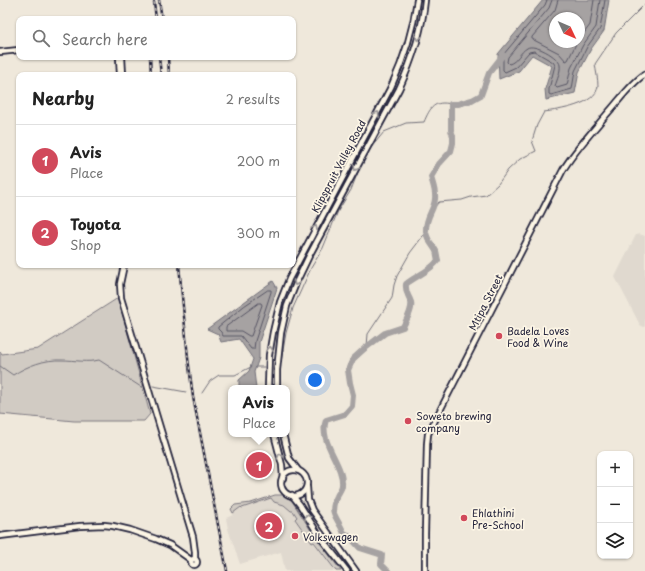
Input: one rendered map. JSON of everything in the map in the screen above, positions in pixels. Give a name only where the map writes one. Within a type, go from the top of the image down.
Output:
[{"type":"main road","name":"Klipspruit Valley Road","points":[[296,265],[391,87],[409,40],[417,0]]},
{"type":"main road","name":"Klipspruit Valley Road","points":[[277,385],[280,338],[291,294],[309,256],[409,68],[417,42],[425,0]]},
{"type":"main road","points":[[0,52],[16,50]]},
{"type":"main road","points":[[118,60],[120,72]]},
{"type":"main road","points":[[122,60],[123,72]]},
{"type":"main road","name":"Mtipa Street","points":[[425,571],[428,434],[563,170],[579,147],[637,80],[645,74]]},
{"type":"main road","points":[[123,268],[120,284],[121,298],[193,537],[195,552],[194,571]]},
{"type":"main road","name":"Klipspruit Valley Road","points":[[268,385],[271,342],[276,318],[284,289],[294,268]]},
{"type":"main road","points":[[275,437],[282,465],[283,489],[300,505],[320,537],[346,571]]},
{"type":"main road","points":[[284,437],[289,458],[306,478],[308,500],[312,510],[356,571]]},
{"type":"main road","points":[[283,478],[290,471],[299,471]]},
{"type":"main road","points":[[292,496],[301,494],[306,487]]},
{"type":"main road","points":[[0,536],[104,524],[121,527],[170,545],[194,561]]},
{"type":"shaded area","points":[[639,234],[645,236],[644,327],[640,325],[615,277],[636,235]]},
{"type":"shaded area","points":[[118,298],[150,414],[144,421],[74,421],[0,414],[0,351],[2,354],[38,349]]},
{"type":"shaded area","points":[[275,495],[284,495],[292,501],[310,529],[341,571],[336,571],[314,542],[312,543],[295,519],[297,517],[293,511],[284,505],[274,502],[271,498],[242,508],[241,507],[233,513],[231,509],[235,505],[251,503]]},
{"type":"shaded area","points":[[271,498],[274,502],[293,510],[297,517],[295,519],[312,543],[313,542],[336,571],[285,571],[281,552],[240,564],[228,529],[226,518],[233,515],[236,509]]},
{"type":"water","points":[[543,0],[609,0],[604,31],[591,49],[579,72],[575,93],[546,100],[545,89],[552,66],[532,55],[519,71],[499,79],[498,54]]},
{"type":"water","points":[[273,281],[277,288],[259,342],[259,358],[254,372],[256,385],[239,385],[239,380],[249,371],[253,359],[239,339],[221,342],[218,334],[207,329]]},
{"type":"waterway","points":[[433,209],[439,202],[462,200],[486,195],[520,159],[536,151],[532,141],[537,125],[544,112],[567,108],[591,98],[596,92],[598,86],[595,64],[616,33],[645,4]]},
{"type":"waterway","points":[[388,571],[381,564],[382,555],[360,548],[348,535],[344,533],[334,515],[334,502],[342,486],[342,477],[328,445],[324,428],[326,420],[345,414],[352,406],[353,395],[348,370],[353,359],[385,333],[403,327],[410,312],[411,305],[406,292],[406,284],[428,270],[438,260],[436,251],[427,237],[426,227],[435,199],[435,191],[431,177],[439,164],[451,151],[453,143],[451,130],[451,104],[458,104],[472,100],[481,95],[489,73],[503,55]]},
{"type":"waterway","points":[[280,368],[286,333],[293,308],[311,268],[323,248],[338,211],[351,190],[360,167],[370,149],[384,132],[406,123],[424,122],[433,106],[440,103],[451,104]]},
{"type":"waterway","points":[[367,346],[368,334],[392,298],[397,276],[410,253],[426,232]]},
{"type":"waterway","points":[[0,366],[13,375],[30,366],[43,362],[56,360],[99,360],[141,387]]},
{"type":"waterway","points":[[202,393],[210,381],[219,375],[235,375],[251,367]]},
{"type":"waterway","points":[[256,367],[264,367]]},
{"type":"waterway","points":[[153,386],[186,392]]},
{"type":"railway","points":[[159,0],[162,16]]},
{"type":"railway","points":[[154,2],[156,16]]},
{"type":"railway","points":[[150,60],[151,72]]},
{"type":"railway","points":[[159,60],[161,72]]},
{"type":"railway","points":[[168,60],[169,72]]},
{"type":"railway","points":[[179,268],[193,397],[227,571]]},
{"type":"place","name":"Badela Loves Food & Wine","points":[[499,336]]},
{"type":"place","name":"Soweto brewing company","points":[[408,421]]},
{"type":"place","name":"Avis","points":[[259,465]]},
{"type":"place","name":"Ehlathini Pre-School","points":[[464,518]]},
{"type":"place","name":"Toyota","points":[[269,526]]},
{"type":"place","name":"Volkswagen","points":[[295,536]]}]
